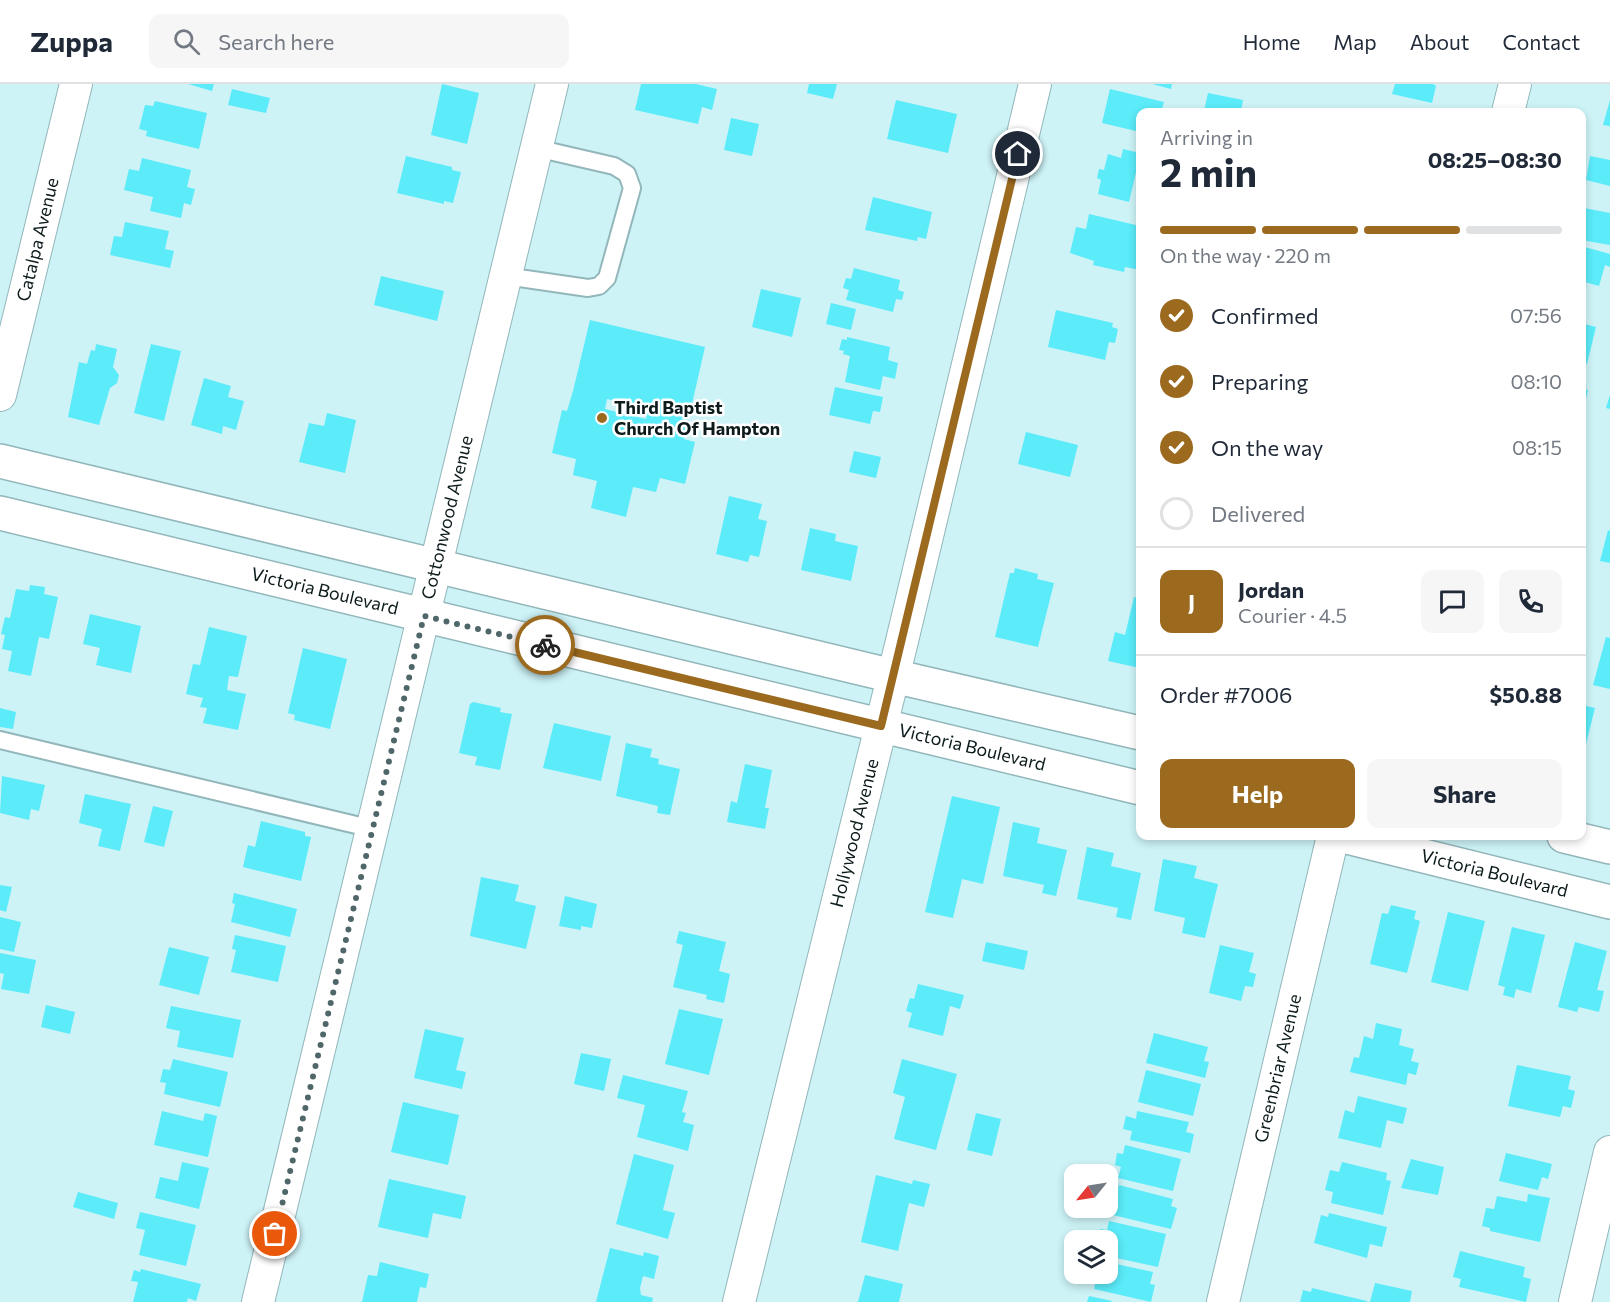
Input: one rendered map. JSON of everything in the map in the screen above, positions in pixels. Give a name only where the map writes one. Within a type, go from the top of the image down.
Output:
[{"type":"main road","points":[[0,461],[436,564],[893,676],[1136,732]]},
{"type":"main road","name":"Victoria Boulevard","points":[[0,513],[1136,787]]},
{"type":"main road","name":"Victoria Boulevard","points":[[1359,840],[1610,902]]},
{"type":"main road","points":[[1581,840],[1610,847]]},
{"type":"street","name":"Catalpa Avenue","points":[[0,395],[76,84]]},
{"type":"street","name":"Cottonwood Avenue","points":[[258,1302],[552,84]]},
{"type":"street","name":"Hollywood Avenue","points":[[739,1302],[881,726],[1035,84]]},
{"type":"street","points":[[1509,108],[1515,84]]},
{"type":"street","name":"Greenbriar Avenue","points":[[1222,1302],[1332,840]]},
{"type":"street","points":[[1575,1302],[1610,1152]]},
{"type":"lane","points":[[506,276],[588,288],[599,286],[606,278],[632,188],[627,174],[614,166],[537,148]]},
{"type":"lane","points":[[0,740],[373,829]]},
{"type":"building","points":[[188,84],[214,84],[212,91]]},
{"type":"building","points":[[442,84],[479,93],[467,144],[431,135]]},
{"type":"building","points":[[641,84],[696,84],[717,89],[712,110],[702,107],[698,124],[635,110]]},
{"type":"building","points":[[809,84],[837,84],[833,99],[807,93]]},
{"type":"building","points":[[1152,84],[1172,84],[1171,89]]},
{"type":"building","points":[[1395,84],[1433,84],[1436,86],[1432,103],[1392,94]]},
{"type":"building","points":[[232,89],[270,98],[266,113],[228,105]]},
{"type":"building","points":[[1110,89],[1164,102],[1162,108],[1136,108],[1136,131],[1102,123]]},
{"type":"building","points":[[1208,93],[1243,100],[1242,108],[1205,108]]},
{"type":"building","points":[[896,100],[957,114],[948,153],[887,139]]},
{"type":"building","points":[[1610,100],[1610,126],[1603,125]]},
{"type":"building","points":[[155,101],[207,113],[199,149],[146,136],[147,131],[139,129],[145,105],[153,106]]},
{"type":"building","points":[[731,118],[759,124],[752,156],[724,150]]},
{"type":"building","points":[[1123,149],[1136,152],[1136,172],[1129,202],[1098,194],[1101,180],[1097,178],[1099,169],[1104,170],[1108,154],[1121,158]]},
{"type":"building","points":[[406,156],[452,167],[452,170],[461,172],[453,203],[444,201],[444,204],[397,193]]},
{"type":"building","points":[[1590,156],[1610,160],[1610,186],[1586,180]]},
{"type":"building","points":[[142,158],[191,170],[187,187],[195,189],[191,205],[184,203],[181,218],[150,211],[153,197],[124,190],[129,169],[139,171]]},
{"type":"building","points":[[873,197],[932,212],[926,239],[918,237],[917,241],[865,230]]},
{"type":"building","points":[[1586,208],[1610,213],[1610,245],[1586,241]]},
{"type":"building","points":[[1089,214],[1136,225],[1136,269],[1125,267],[1124,272],[1093,265],[1094,261],[1070,253],[1076,227],[1086,229]]},
{"type":"building","points":[[125,222],[169,231],[165,249],[174,251],[170,268],[110,255],[114,236],[122,237]]},
{"type":"building","points":[[1586,247],[1610,254],[1610,267],[1605,265],[1599,286],[1586,282]]},
{"type":"building","points":[[854,268],[900,280],[898,290],[904,292],[902,300],[896,299],[893,312],[846,300],[849,290],[843,288],[846,278],[851,279]]},
{"type":"building","points":[[381,276],[444,291],[437,321],[374,305]]},
{"type":"building","points":[[761,289],[801,298],[792,337],[752,327]]},
{"type":"building","points":[[831,303],[856,309],[851,330],[826,324]]},
{"type":"building","points":[[1056,310],[1113,323],[1112,327],[1118,329],[1115,343],[1109,342],[1105,360],[1048,347]]},
{"type":"building","name":"Third Baptist Church Of Hampton","points":[[590,320],[705,347],[684,439],[695,442],[685,484],[660,478],[656,492],[633,487],[626,517],[591,508],[597,481],[573,475],[576,459],[552,453],[562,410],[567,411]],"holes":[[[607,399],[648,408],[646,419],[605,409]]]},
{"type":"building","points":[[1586,324],[1596,327],[1586,364]]},
{"type":"building","points":[[847,337],[890,347],[888,360],[898,363],[895,379],[883,376],[880,390],[845,382],[850,356],[839,350],[842,339],[847,340]]},
{"type":"building","points":[[96,344],[117,349],[113,367],[119,375],[117,383],[110,388],[99,425],[68,417],[79,362],[87,364],[91,350],[95,351]]},
{"type":"building","points":[[151,344],[181,351],[164,421],[134,413]]},
{"type":"building","points":[[204,378],[231,386],[228,397],[244,401],[236,430],[223,426],[222,434],[191,425]]},
{"type":"building","points":[[835,387],[883,397],[880,412],[873,411],[870,424],[829,415]]},
{"type":"building","points":[[1610,395],[1610,409],[1606,408]]},
{"type":"building","points":[[327,413],[356,420],[345,473],[299,462],[309,423],[324,426]]},
{"type":"building","points":[[1026,432],[1078,445],[1070,477],[1018,464]]},
{"type":"building","points":[[854,451],[881,457],[876,478],[849,472]]},
{"type":"building","points":[[729,496],[762,504],[758,519],[767,521],[759,557],[750,555],[748,562],[716,554]]},
{"type":"building","points":[[810,528],[836,534],[835,541],[858,546],[851,581],[801,570]]},
{"type":"building","points":[[1608,530],[1610,531],[1610,563],[1600,561]]},
{"type":"building","points":[[1015,568],[1038,574],[1037,579],[1054,583],[1038,647],[995,637],[1010,573],[1014,573]]},
{"type":"building","points":[[30,585],[45,587],[44,594],[58,597],[49,639],[39,637],[31,676],[8,671],[12,651],[2,649],[5,635],[1,634],[5,617],[10,618],[16,589],[29,591]]},
{"type":"building","points":[[1134,597],[1136,597],[1136,667],[1108,661],[1115,632],[1125,635]]},
{"type":"building","points":[[90,614],[141,626],[131,673],[96,665],[100,648],[83,644]]},
{"type":"building","points":[[209,627],[247,636],[238,677],[229,676],[227,690],[246,694],[238,730],[203,723],[207,708],[200,707],[203,698],[186,694],[193,664],[200,665]]},
{"type":"building","points":[[1606,637],[1610,638],[1610,689],[1593,685]]},
{"type":"building","points":[[303,648],[347,659],[330,729],[294,720],[295,715],[288,713]]},
{"type":"building","points":[[473,702],[501,708],[500,712],[512,714],[500,770],[475,765],[477,757],[459,753],[470,704]]},
{"type":"building","points":[[1586,706],[1595,708],[1586,744]]},
{"type":"building","points":[[0,708],[16,712],[13,729],[0,727]]},
{"type":"building","points":[[554,723],[611,736],[601,781],[543,768]]},
{"type":"building","points":[[626,743],[652,749],[650,757],[659,759],[658,764],[680,769],[670,815],[657,813],[658,806],[616,796]]},
{"type":"building","points":[[745,764],[772,770],[765,808],[769,808],[765,829],[727,822],[731,801],[737,803]]},
{"type":"building","points":[[2,776],[45,785],[39,811],[31,809],[29,820],[0,813]]},
{"type":"building","points":[[85,794],[131,804],[120,851],[98,846],[102,829],[79,823]]},
{"type":"building","points":[[952,796],[1000,807],[983,884],[962,879],[953,918],[925,912]]},
{"type":"building","points":[[153,806],[173,811],[164,847],[144,842]]},
{"type":"building","points":[[261,821],[305,832],[305,836],[311,837],[301,881],[243,867],[248,845],[255,847]]},
{"type":"building","points":[[1013,822],[1040,828],[1037,843],[1067,850],[1056,896],[1042,893],[1044,885],[1003,876]]},
{"type":"building","points":[[1087,847],[1114,853],[1111,866],[1141,873],[1131,920],[1116,917],[1118,908],[1077,899]]},
{"type":"building","points":[[1163,859],[1197,866],[1194,878],[1218,884],[1205,938],[1182,933],[1185,918],[1154,911]]},
{"type":"building","points":[[481,877],[519,885],[515,901],[536,906],[526,949],[470,936]]},
{"type":"building","points":[[0,885],[12,887],[6,912],[0,910]]},
{"type":"building","points":[[234,893],[297,909],[290,937],[231,922],[235,904],[232,903]]},
{"type":"building","points":[[565,896],[597,904],[592,928],[581,926],[581,930],[559,926]]},
{"type":"building","points":[[1391,905],[1416,911],[1414,919],[1420,921],[1407,973],[1370,964],[1382,913],[1388,914]]},
{"type":"building","points":[[1448,912],[1485,921],[1468,991],[1431,982]]},
{"type":"building","points":[[0,917],[21,922],[14,952],[0,949]]},
{"type":"building","points":[[1512,927],[1545,935],[1531,993],[1516,989],[1514,998],[1503,995],[1505,987],[1498,985]]},
{"type":"building","points":[[679,931],[726,942],[719,971],[730,974],[724,1003],[706,999],[707,995],[673,987],[683,945],[676,943]]},
{"type":"building","points":[[235,935],[286,946],[278,982],[231,972],[236,950],[232,949]]},
{"type":"building","points":[[986,942],[1028,951],[1024,970],[982,961]]},
{"type":"building","points":[[1575,942],[1607,951],[1597,990],[1604,991],[1599,1012],[1579,1007],[1577,1012],[1558,1007]]},
{"type":"building","points":[[1220,945],[1254,953],[1249,972],[1256,974],[1253,987],[1245,986],[1241,1001],[1209,993]]},
{"type":"building","points":[[169,947],[209,957],[199,995],[159,985]]},
{"type":"building","points":[[0,953],[36,960],[29,994],[1,989],[4,974],[0,973]]},
{"type":"building","points":[[918,984],[964,995],[960,1009],[950,1006],[943,1036],[908,1027],[912,1013],[906,1011],[910,998],[914,999]]},
{"type":"building","points":[[46,1005],[75,1012],[70,1034],[41,1027]]},
{"type":"building","points":[[171,1006],[241,1020],[233,1058],[177,1047],[180,1031],[166,1028]]},
{"type":"building","points":[[679,1009],[723,1019],[709,1075],[665,1064]]},
{"type":"building","points":[[1376,1023],[1402,1029],[1399,1045],[1414,1049],[1411,1061],[1419,1063],[1416,1075],[1408,1073],[1406,1085],[1350,1072],[1354,1057],[1359,1058],[1364,1036],[1373,1039]]},
{"type":"building","points":[[425,1029],[464,1038],[456,1070],[466,1072],[462,1089],[414,1078]]},
{"type":"building","points":[[1154,1033],[1208,1047],[1204,1061],[1209,1062],[1205,1078],[1146,1063]]},
{"type":"building","points":[[581,1053],[611,1059],[604,1091],[574,1084]]},
{"type":"building","points":[[173,1059],[228,1072],[220,1107],[164,1094],[166,1083],[160,1082],[163,1069],[170,1070]]},
{"type":"building","points":[[902,1059],[957,1074],[936,1150],[894,1139],[905,1097],[893,1093]]},
{"type":"building","points":[[1517,1065],[1571,1076],[1568,1089],[1575,1091],[1571,1108],[1563,1106],[1560,1117],[1508,1106]]},
{"type":"building","points":[[1146,1070],[1201,1084],[1193,1116],[1138,1102]]},
{"type":"building","points":[[623,1075],[688,1091],[682,1112],[686,1113],[683,1122],[694,1125],[688,1151],[637,1137],[645,1105],[617,1098]]},
{"type":"building","points":[[1358,1096],[1407,1108],[1403,1124],[1387,1120],[1381,1148],[1338,1138],[1345,1110],[1354,1113]]},
{"type":"building","points":[[403,1102],[459,1115],[448,1165],[391,1152]]},
{"type":"building","points":[[162,1111],[203,1121],[205,1113],[217,1116],[208,1157],[154,1145]]},
{"type":"building","points":[[1137,1111],[1189,1122],[1186,1132],[1194,1134],[1190,1153],[1130,1140],[1132,1131],[1123,1129],[1126,1116],[1136,1119]]},
{"type":"building","points":[[976,1113],[1001,1119],[992,1156],[967,1150]]},
{"type":"building","points":[[1125,1145],[1181,1159],[1173,1191],[1118,1178],[1121,1167],[1115,1164],[1117,1153],[1123,1154]]},
{"type":"building","points":[[1506,1153],[1552,1164],[1548,1179],[1542,1177],[1538,1190],[1499,1181]]},
{"type":"building","points":[[634,1154],[674,1165],[663,1210],[675,1213],[668,1239],[616,1224]]},
{"type":"building","points":[[1411,1159],[1444,1167],[1438,1195],[1401,1188]]},
{"type":"building","points":[[182,1162],[209,1168],[199,1209],[155,1198],[160,1177],[178,1181]]},
{"type":"building","points":[[1342,1162],[1387,1173],[1386,1180],[1391,1181],[1383,1215],[1331,1203],[1333,1192],[1325,1190],[1330,1170],[1339,1172]]},
{"type":"building","points":[[876,1175],[912,1184],[913,1180],[930,1184],[924,1207],[909,1203],[898,1251],[861,1242]]},
{"type":"building","points":[[389,1179],[466,1196],[461,1219],[433,1213],[428,1238],[378,1227]]},
{"type":"building","points":[[1119,1185],[1173,1199],[1171,1206],[1177,1208],[1171,1229],[1118,1216]]},
{"type":"building","points":[[78,1192],[118,1203],[114,1219],[73,1207]]},
{"type":"building","points":[[1528,1194],[1550,1198],[1540,1242],[1490,1231],[1490,1228],[1482,1226],[1486,1208],[1494,1209],[1497,1196],[1527,1202]]},
{"type":"building","points":[[140,1212],[196,1225],[186,1266],[139,1255],[145,1230],[136,1228]]},
{"type":"building","points":[[1329,1213],[1387,1227],[1382,1247],[1370,1244],[1367,1258],[1314,1243],[1321,1215],[1328,1217]]},
{"type":"building","points":[[1109,1221],[1166,1234],[1158,1267],[1118,1258],[1118,1230],[1107,1230]]},
{"type":"building","points":[[610,1248],[643,1256],[644,1252],[659,1256],[654,1279],[643,1276],[640,1288],[641,1295],[653,1298],[652,1302],[596,1302]]},
{"type":"building","points":[[1460,1251],[1525,1267],[1523,1277],[1531,1279],[1526,1302],[1459,1287],[1461,1279],[1453,1277]]},
{"type":"building","points":[[380,1262],[429,1274],[426,1288],[420,1287],[417,1302],[362,1302],[368,1275],[377,1276]]},
{"type":"building","points":[[1118,1264],[1153,1272],[1150,1284],[1155,1285],[1151,1302],[1094,1289],[1095,1284],[1118,1284]]},
{"type":"building","points":[[141,1269],[201,1284],[196,1301],[188,1298],[187,1302],[133,1302],[138,1282],[131,1281],[134,1270],[140,1272]]},
{"type":"building","points":[[865,1275],[903,1284],[899,1302],[858,1302]]},
{"type":"building","points":[[1375,1283],[1412,1291],[1410,1302],[1370,1302]]},
{"type":"building","points":[[1312,1288],[1367,1302],[1300,1302],[1303,1290],[1311,1292]]},
{"type":"building","points":[[1089,1296],[1112,1301],[1087,1302]]},
{"type":"way so far","points":[[275,1234],[424,616],[545,645]]},
{"type":"place","name":"Third Baptist Church Of Hampton","points":[[602,418]]},
{"type":"route","points":[[545,645],[881,726],[1018,154]]}]
